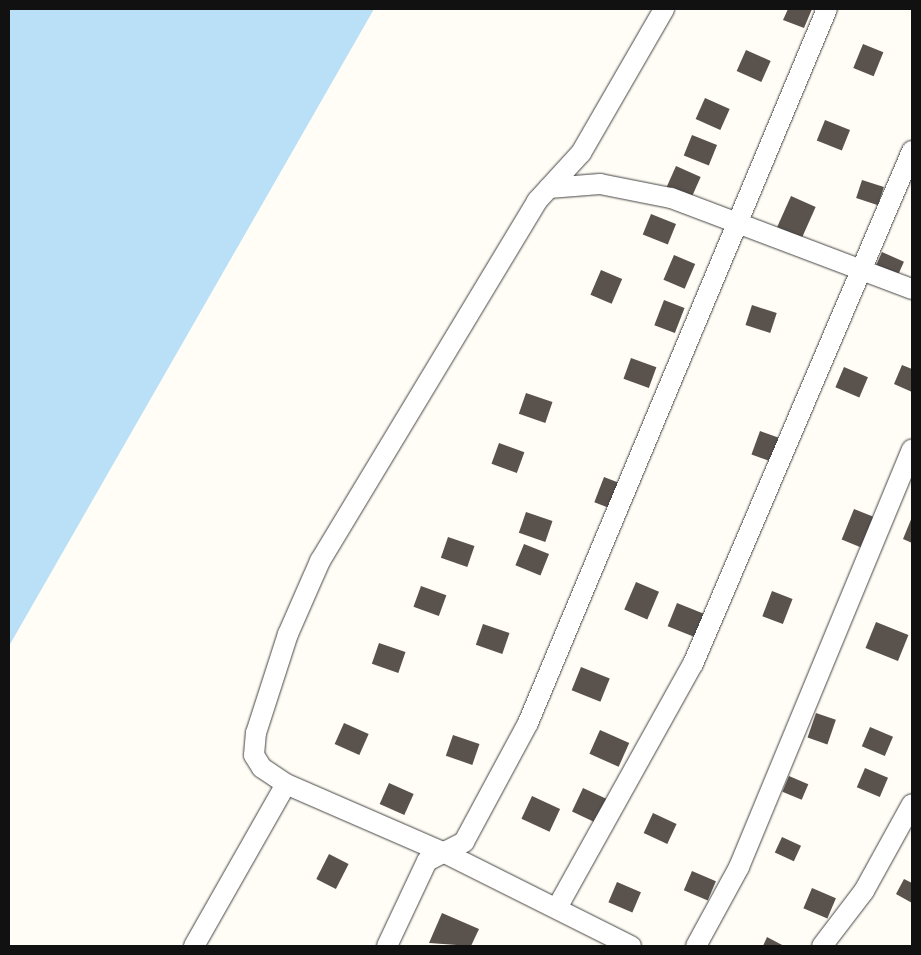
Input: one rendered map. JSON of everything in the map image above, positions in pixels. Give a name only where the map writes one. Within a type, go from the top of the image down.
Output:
[{"type":"street","points":[[631,946],[445,854],[286,784],[262,768],[254,755],[256,733],[288,634],[320,561],[549,188],[581,153],[664,9]]},
{"type":"street","points":[[387,946],[427,861],[445,854],[464,842],[528,723],[827,9]]},
{"type":"street","points":[[557,908],[693,664],[815,371],[862,270],[912,150]]},
{"type":"street","points":[[549,188],[600,184],[640,191],[739,223],[912,289]]},
{"type":"street","points":[[696,946],[738,867],[912,449]]},
{"type":"street","points":[[194,946],[286,784]]},
{"type":"street","points":[[822,946],[864,891],[912,804]]},
{"type":"water","points":[[9,9],[374,9],[9,646]]},
{"type":"building","points":[[788,9],[812,9],[804,28],[783,20]]},
{"type":"building","points":[[863,44],[883,52],[874,76],[853,68]]},
{"type":"building","points":[[746,50],[771,61],[761,82],[737,71]]},
{"type":"building","points":[[705,98],[730,109],[720,130],[696,119]]},
{"type":"building","points":[[825,120],[850,130],[842,151],[817,140]]},
{"type":"building","points":[[692,135],[717,145],[709,166],[684,155]]},
{"type":"building","points":[[676,166],[701,177],[691,198],[667,187]]},
{"type":"building","points":[[862,180],[884,187],[878,205],[856,198]]},
{"type":"building","points":[[791,196],[816,207],[802,238],[777,227]]},
{"type":"building","points":[[651,214],[676,224],[668,245],[643,234]]},
{"type":"building","points":[[882,252],[904,262],[895,281],[873,271]]},
{"type":"building","points":[[674,255],[695,264],[685,289],[663,280]]},
{"type":"building","points":[[601,270],[622,279],[612,304],[590,295]]},
{"type":"building","points":[[664,300],[685,308],[675,333],[654,325]]},
{"type":"building","points":[[752,305],[777,313],[770,333],[746,325]]},
{"type":"building","points":[[631,358],[656,367],[649,388],[623,379]]},
{"type":"building","points":[[902,365],[912,369],[912,392],[894,384]]},
{"type":"building","points":[[844,367],[868,377],[859,397],[835,387]]},
{"type":"building","points":[[526,393],[552,402],[545,423],[519,414]]},
{"type":"building","points":[[760,431],[779,438],[770,461],[751,454]]},
{"type":"building","points":[[499,443],[524,452],[517,473],[491,464]]},
{"type":"building","points":[[604,477],[625,485],[615,510],[594,502]]},
{"type":"building","points":[[854,509],[879,519],[867,550],[842,540]]},
{"type":"building","points":[[526,512],[552,521],[545,542],[519,533]]},
{"type":"building","points":[[912,517],[912,543],[903,539]]},
{"type":"building","points":[[448,537],[474,546],[467,567],[441,558]]},
{"type":"building","points":[[524,544],[549,554],[540,575],[515,565]]},
{"type":"building","points":[[636,582],[659,592],[647,619],[624,610]]},
{"type":"building","points":[[421,586],[446,595],[439,616],[413,607]]},
{"type":"building","points":[[772,591],[793,599],[783,624],[762,616]]},
{"type":"building","points":[[677,603],[706,615],[696,638],[668,626]]},
{"type":"building","points":[[876,622],[908,635],[898,661],[866,648]]},
{"type":"building","points":[[483,624],[509,633],[502,654],[476,645]]},
{"type":"building","points":[[379,643],[405,652],[398,673],[372,664]]},
{"type":"building","points":[[581,667],[610,679],[600,702],[572,690]]},
{"type":"building","points":[[816,713],[836,720],[827,744],[808,738]]},
{"type":"building","points":[[344,723],[369,734],[359,755],[335,744]]},
{"type":"building","points":[[870,727],[893,737],[885,756],[862,746]]},
{"type":"building","points":[[600,730],[629,743],[619,767],[589,754]]},
{"type":"building","points":[[453,735],[479,744],[472,765],[446,756]]},
{"type":"building","points":[[865,768],[888,778],[880,797],[857,787]]},
{"type":"building","points":[[789,776],[808,784],[802,800],[782,792]]},
{"type":"building","points":[[389,783],[414,794],[404,815],[380,804]]},
{"type":"building","points":[[583,788],[611,801],[600,825],[572,812]]},
{"type":"building","points":[[532,796],[560,809],[550,832],[521,819]]},
{"type":"building","points":[[653,813],[677,824],[667,844],[644,833]]},
{"type":"building","points":[[782,837],[801,846],[794,861],[775,852]]},
{"type":"building","points":[[329,854],[349,864],[336,889],[316,879]]},
{"type":"building","points":[[692,871],[716,881],[708,900],[684,890]]},
{"type":"building","points":[[904,879],[912,883],[912,903],[896,894]]},
{"type":"building","points":[[617,882],[641,892],[632,912],[608,902]]},
{"type":"building","points":[[812,888],[836,898],[827,918],[803,908]]},
{"type":"building","points":[[442,913],[479,929],[471,946],[429,943]]},
{"type":"building","points":[[767,937],[784,946],[763,946]]}]
